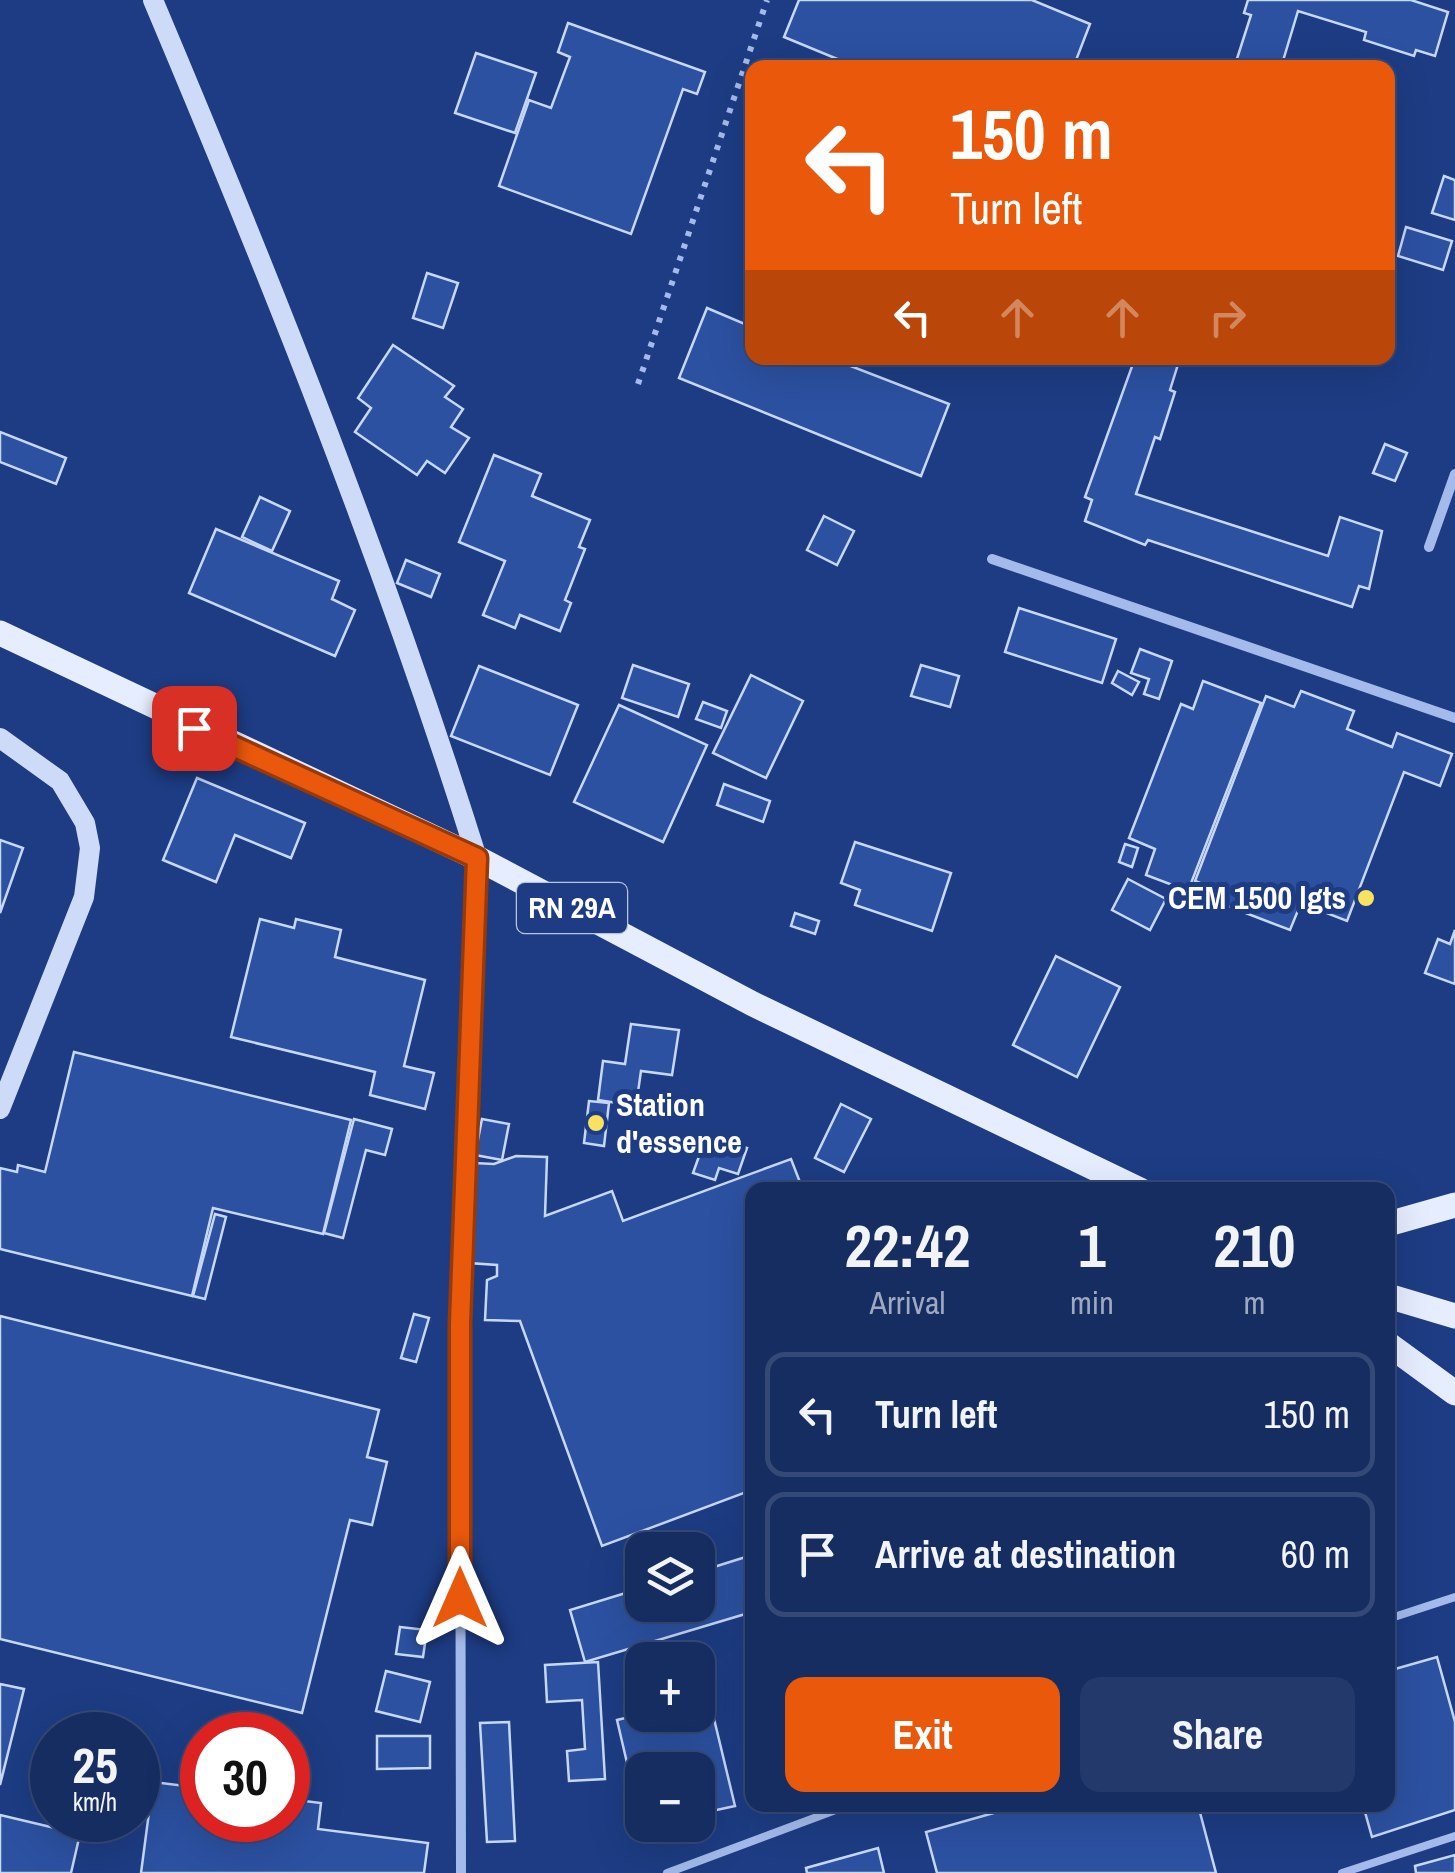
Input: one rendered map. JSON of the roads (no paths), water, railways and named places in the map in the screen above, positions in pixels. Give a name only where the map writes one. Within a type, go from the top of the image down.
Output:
[{"type":"main road","name":"RN 29A","points":[[0,633],[477,858],[753,1004],[1123,1182]]},
{"type":"main road","points":[[1395,1222],[1455,1205]]},
{"type":"main road","points":[[1395,1298],[1455,1316]]},
{"type":"main road","points":[[1395,1349],[1455,1393]]},
{"type":"street","points":[[153,0],[278,296],[426,694],[477,858],[460,1324],[461,1873]]},
{"type":"street","points":[[1430,546],[1455,474]]},
{"type":"street","points":[[992,559],[1455,718]]},
{"type":"street","points":[[0,738],[60,781],[85,823],[90,848],[84,897],[0,1109]]},
{"type":"lane","points":[[1395,1617],[1455,1597]]},
{"type":"lane","points":[[667,1873],[830,1812]]},
{"type":"lane","points":[[1342,1873],[1455,1836]]},
{"type":"place","name":"CEM 1500 lgts","points":[[1366,898]]},
{"type":"place","name":"Station d'essence","points":[[596,1123]]}]
